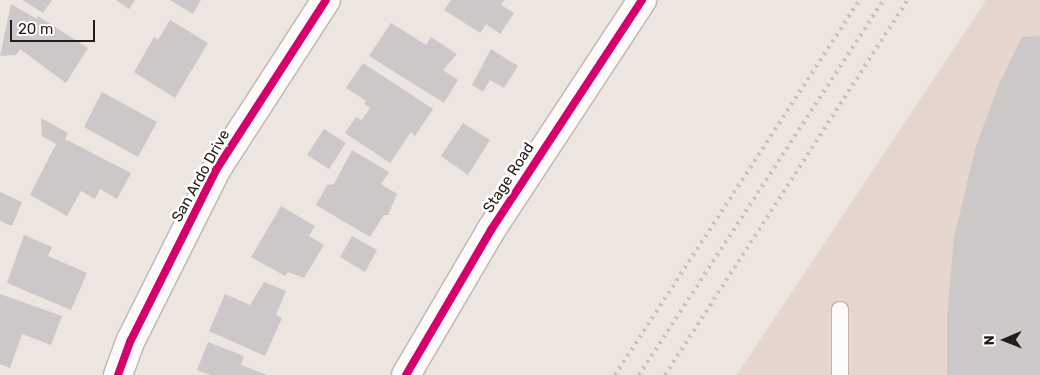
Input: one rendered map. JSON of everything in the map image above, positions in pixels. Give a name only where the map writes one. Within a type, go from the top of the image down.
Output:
[{"type":"main road","name":"San Ardo Drive","points":[[118,375],[131,340],[216,170],[326,0]]},
{"type":"main road","name":"Stage Road","points":[[406,375],[492,230],[642,0]]},
{"type":"lane","points":[[840,310],[840,375]]},
{"type":"shaded area","points":[[986,0],[1040,0],[1040,375],[737,375]]},
{"type":"building","points":[[23,0],[52,0],[43,13]]},
{"type":"building","points":[[116,0],[135,0],[129,9]]},
{"type":"building","points":[[170,0],[201,0],[193,14]]},
{"type":"building","points":[[451,0],[504,0],[501,5],[514,13],[500,34],[486,24],[480,33],[444,10]]},
{"type":"building","points":[[11,4],[37,19],[38,16],[88,48],[66,83],[20,49],[16,55],[0,56]]},
{"type":"building","points":[[170,20],[208,43],[175,98],[134,72],[154,37],[158,40]]},
{"type":"building","points":[[391,23],[426,45],[431,37],[457,54],[443,70],[458,80],[444,103],[369,56]]},
{"type":"building","points":[[1040,36],[1040,375],[947,375],[947,318],[954,237],[976,146],[1000,82],[1022,37]]},
{"type":"building","points":[[491,49],[518,66],[504,88],[490,80],[483,92],[472,85]]},
{"type":"building","points":[[363,63],[433,109],[415,136],[411,132],[390,163],[345,133],[356,117],[362,120],[370,108],[364,104],[366,101],[346,88]]},
{"type":"building","points":[[102,92],[157,122],[138,157],[84,127]]},
{"type":"building","points":[[41,118],[68,133],[65,139],[131,173],[117,199],[100,189],[95,199],[81,191],[67,216],[30,195],[56,144],[42,136]]},
{"type":"building","points":[[463,123],[490,140],[468,175],[441,156]]},
{"type":"building","points":[[324,129],[346,143],[329,169],[307,155]]},
{"type":"building","points":[[352,150],[389,172],[381,184],[397,194],[388,215],[384,215],[370,237],[316,205],[327,185],[334,184]]},
{"type":"building","points":[[0,192],[22,202],[12,226],[0,221]]},
{"type":"building","points":[[281,206],[315,226],[309,236],[324,245],[304,278],[288,272],[285,276],[251,257]]},
{"type":"building","points":[[24,235],[52,247],[48,256],[87,273],[71,310],[7,283]]},
{"type":"building","points":[[352,236],[377,250],[365,272],[340,257]]},
{"type":"building","points":[[264,282],[286,291],[276,315],[282,318],[265,356],[209,331],[225,294],[250,305]]},
{"type":"building","points":[[0,294],[62,316],[51,345],[22,334],[10,368],[0,364]]},
{"type":"building","points":[[208,342],[244,356],[241,365],[267,375],[210,375],[197,370]]},
{"type":"railway","points":[[615,375],[859,0]]},
{"type":"railway","points":[[639,375],[883,0]]},
{"type":"railway","points":[[665,375],[908,0]]},
{"type":"cycle path","points":[[118,375],[131,340],[216,170],[326,0]]},
{"type":"cycle path","points":[[406,375],[491,230],[642,0]]}]
